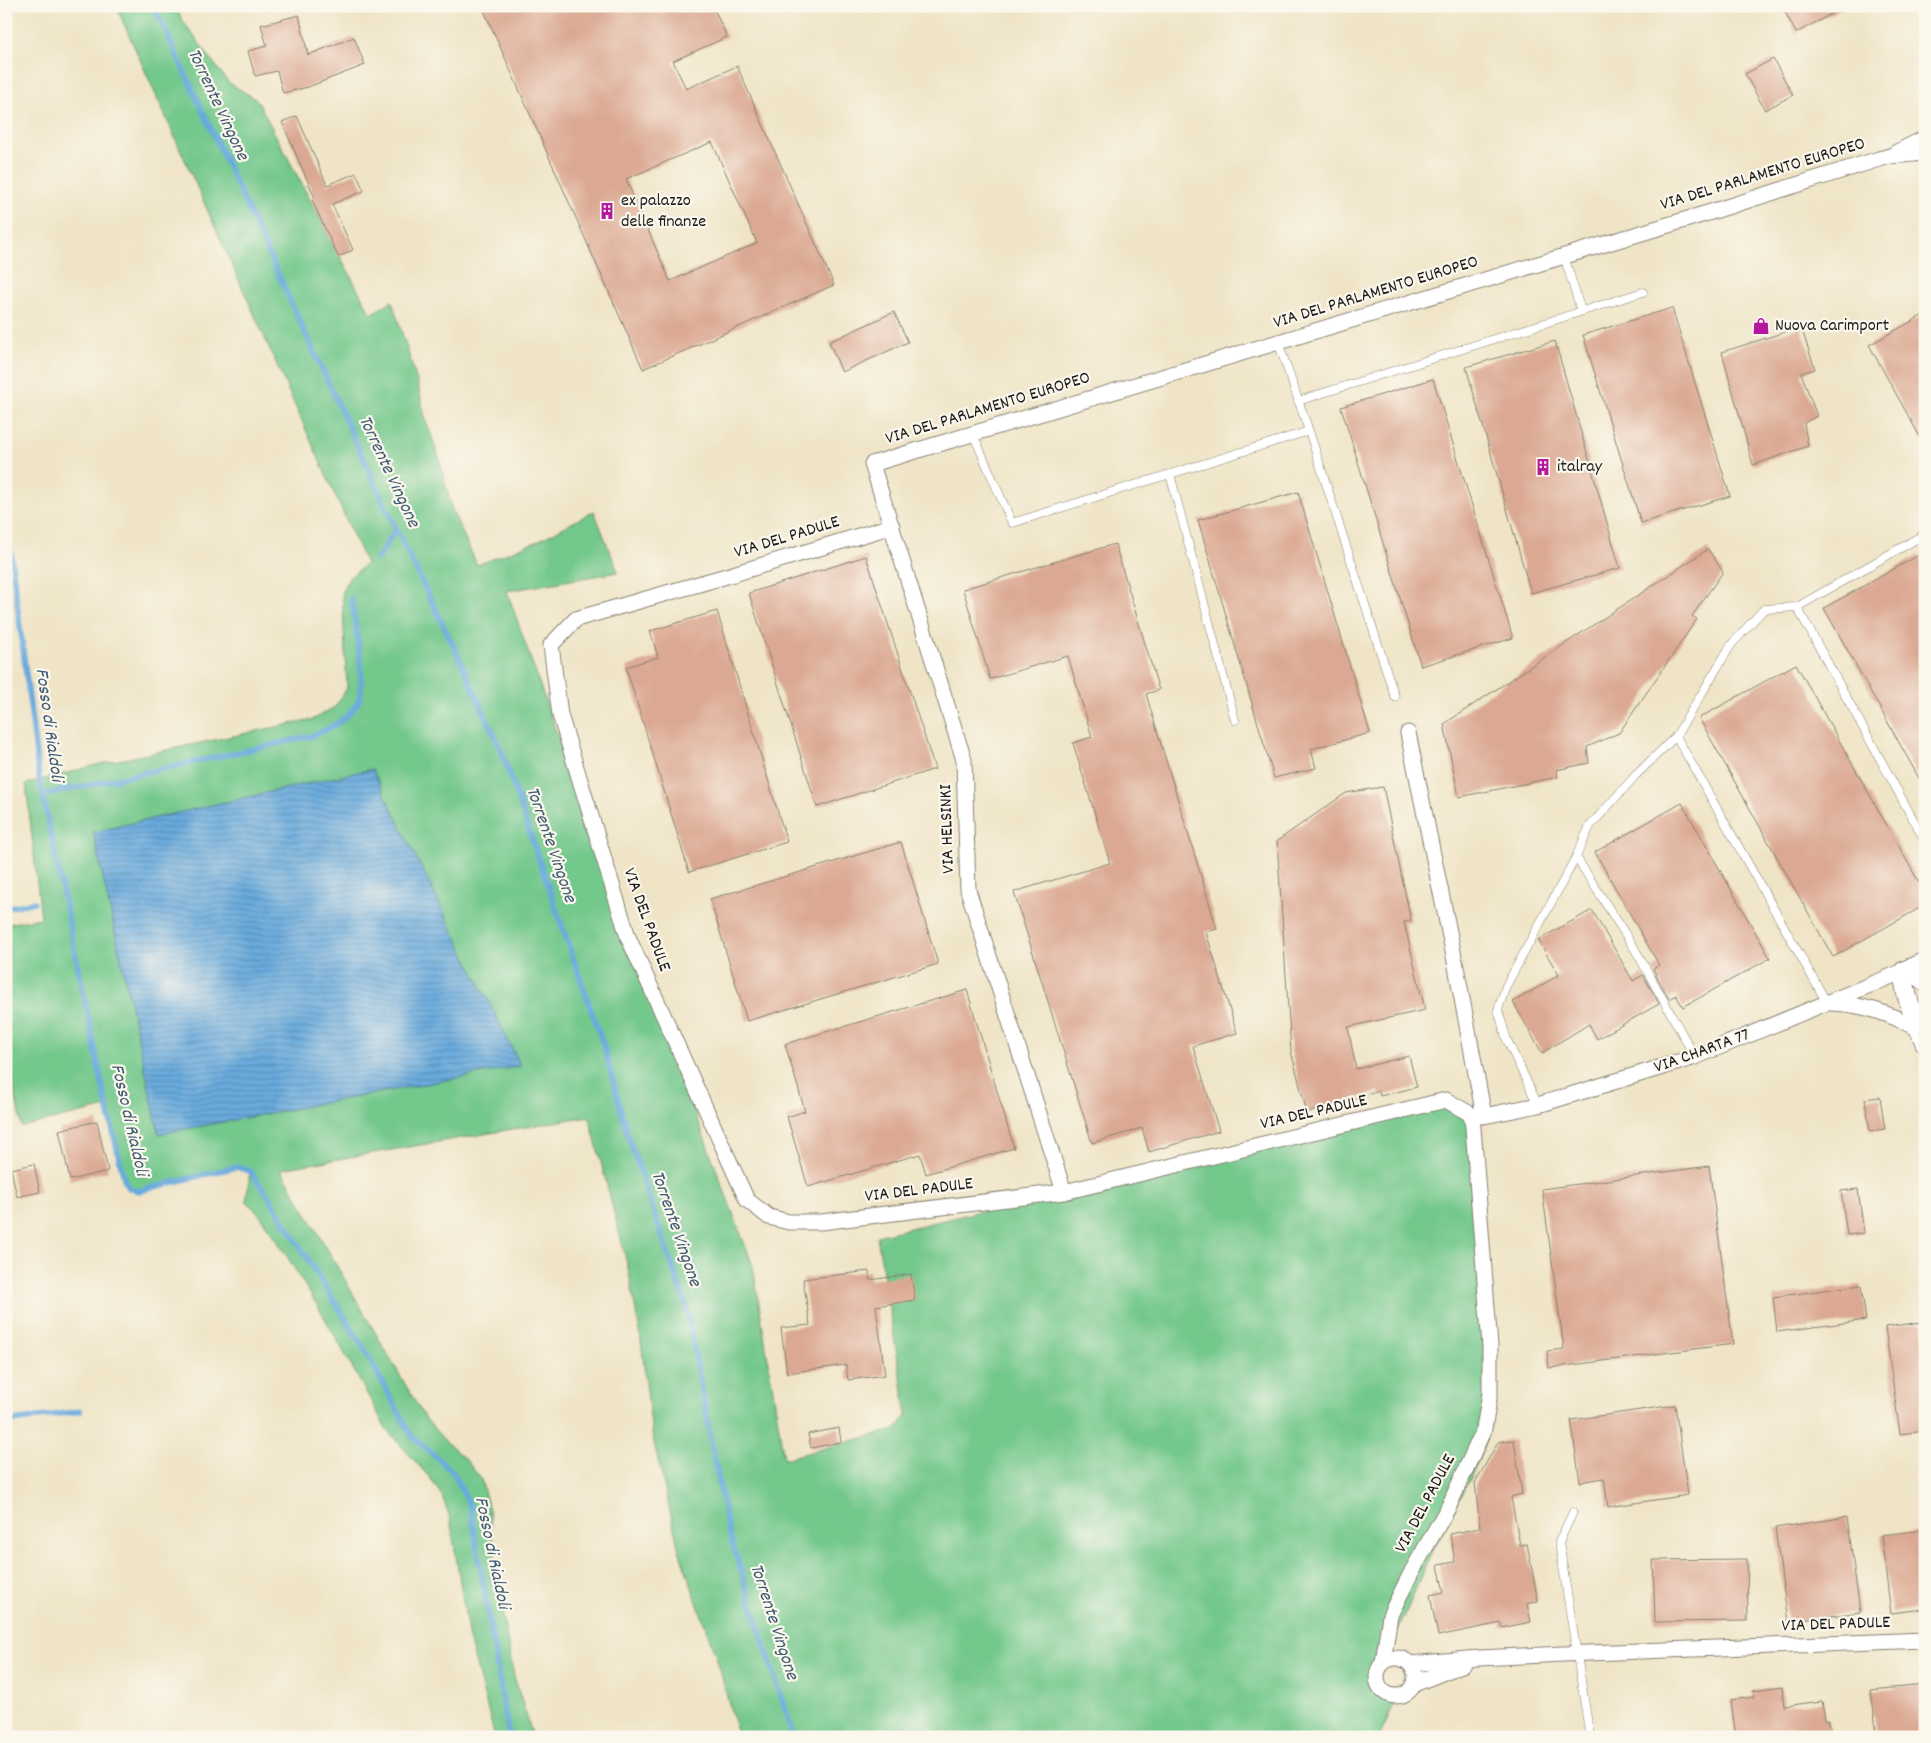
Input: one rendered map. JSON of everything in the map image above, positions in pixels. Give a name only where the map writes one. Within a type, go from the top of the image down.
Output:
[{"type":"street","name":"VIA DEL PARLAMENTO EUROPEO","points":[[872,464],[1890,156],[1925,138]]},
{"type":"street","name":"VIA DEL PARLAMENTO EUROPEO","points":[[1890,156],[1925,153]]},
{"type":"street","name":"VIA HELSINKI","points":[[872,464],[964,760],[968,890],[1064,1192]]},
{"type":"street","name":"VIA DEL PADULE","points":[[892,526],[576,619],[551,645],[560,714],[628,937],[747,1200],[769,1217],[789,1222],[821,1222],[1064,1192],[1446,1100],[1478,1116],[1490,1346],[1490,1393],[1484,1429],[1449,1506],[1412,1571],[1390,1615],[1382,1662],[1376,1676],[1378,1686],[1383,1692],[1392,1696],[1398,1696],[1408,1693],[1414,1684],[1479,1658]]},
{"type":"street","points":[[1408,733],[1454,956],[1478,1116]]},
{"type":"street","name":"VIA CHARTA 77","points":[[1478,1116],[1538,1104],[1695,1057],[1925,962]]},
{"type":"street","points":[[1922,1037],[1906,990],[1904,971],[1913,973],[1925,984]]},
{"type":"street","points":[[1827,1003],[1879,1010],[1897,1017],[1922,1037]]},
{"type":"street","name":"VIA DEL PADULE","points":[[1382,1662],[1394,1657],[1406,1660],[1410,1664],[1479,1658],[1925,1640]]},
{"type":"street","points":[[1410,1664],[1415,1674],[1414,1684]]},
{"type":"lane","points":[[1564,256],[1581,311]]},
{"type":"lane","points":[[1298,401],[1643,292]]},
{"type":"lane","points":[[1278,342],[1309,431],[1394,697]]},
{"type":"lane","points":[[973,434],[1012,523],[1309,431]]},
{"type":"lane","points":[[1170,474],[1235,720]]},
{"type":"lane","points":[[1538,1104],[1507,1040],[1498,1010],[1506,986],[1576,857],[1590,826],[1636,775],[1676,736],[1731,645],[1764,609],[1797,607],[1925,534]]},
{"type":"lane","points":[[1797,607],[1925,842]]},
{"type":"lane","points":[[1676,736],[1827,1003]]},
{"type":"lane","points":[[1576,857],[1636,950],[1695,1057]]},
{"type":"lane","points":[[1573,1512],[1559,1542],[1590,1737]]},
{"type":"green space","points":[[116,6],[176,6],[182,20],[228,82],[257,100],[371,314],[392,301],[417,381],[425,417],[439,458],[452,510],[477,565],[538,541],[594,511],[618,572],[507,591],[628,937],[753,1266],[784,1459],[897,1429],[907,1414],[877,1236],[1446,1100],[1472,1115],[1488,1434],[1477,1463],[1423,1571],[1403,1620],[1377,1672],[1377,1682],[1381,1690],[1393,1696],[1398,1696],[1379,1737],[738,1737],[718,1663],[679,1550],[652,1434],[640,1332],[627,1263],[589,1116],[281,1169],[424,1417],[446,1442],[466,1460],[481,1479],[489,1510],[502,1611],[514,1676],[533,1737],[495,1737],[469,1639],[450,1518],[442,1496],[430,1478],[387,1430],[322,1313],[278,1242],[258,1213],[246,1201],[250,1171],[236,1167],[138,1191],[129,1188],[124,1179],[107,1107],[22,1127],[6,1052],[6,924],[41,918],[26,784],[100,764],[314,719],[335,707],[347,688],[342,591],[349,578],[366,564]]},
{"type":"water","points":[[372,769],[521,1066],[159,1134],[93,832]]},
{"type":"building","name":"ex palazzo delle finanze","points":[[482,6],[713,6],[727,37],[673,61],[686,89],[737,66],[834,285],[643,369]],"holes":[[[712,142],[757,243],[670,281],[626,179]]]},
{"type":"building","points":[[1782,6],[1846,6],[1796,33]]},
{"type":"building","points":[[299,15],[308,55],[354,37],[365,65],[308,87],[283,93],[277,71],[255,76],[248,51],[267,46],[261,25]]},
{"type":"building","points":[[1773,59],[1793,95],[1765,110],[1745,74]]},
{"type":"building","points":[[297,116],[327,185],[356,173],[364,191],[332,204],[353,250],[338,257],[312,200],[315,198],[282,122]]},
{"type":"building","points":[[1672,308],[1730,496],[1641,523],[1583,335]]},
{"type":"building","points":[[894,312],[908,342],[842,372],[829,342]]},
{"type":"building","points":[[1925,314],[1925,446],[1869,345]]},
{"type":"building","points":[[1801,327],[1815,369],[1801,373],[1817,416],[1804,423],[1808,446],[1753,465],[1722,352]]},
{"type":"building","name":"italray","points":[[1555,341],[1620,568],[1531,593],[1466,367]]},
{"type":"building","points":[[1433,379],[1513,638],[1421,666],[1341,407]]},
{"type":"building","points":[[1298,492],[1370,733],[1311,749],[1316,768],[1274,778],[1198,520]]},
{"type":"building","points":[[1115,544],[1159,690],[1146,694],[1217,929],[1206,932],[1237,1033],[1193,1046],[1219,1131],[1149,1152],[1142,1128],[1092,1143],[1014,892],[1110,863],[1073,743],[1092,737],[1068,656],[990,679],[963,589]]},
{"type":"building","points":[[1708,549],[1723,572],[1692,616],[1697,619],[1619,733],[1587,747],[1589,763],[1556,770],[1558,777],[1459,797],[1444,724]]},
{"type":"building","points":[[1919,555],[1925,565],[1925,789],[1824,608]]},
{"type":"building","points":[[866,556],[935,769],[817,807],[749,593]]},
{"type":"building","points":[[717,611],[787,842],[689,872],[626,667],[658,657],[650,631]]},
{"type":"building","points":[[1796,664],[1925,893],[1925,905],[1833,957],[1699,718]]},
{"type":"building","points":[[1383,787],[1411,921],[1404,922],[1425,1010],[1348,1027],[1356,1069],[1409,1056],[1417,1087],[1380,1096],[1379,1091],[1307,1113],[1291,1051],[1277,841],[1346,793]]},
{"type":"building","points":[[1682,803],[1770,958],[1683,1007],[1676,995],[1669,999],[1653,969],[1659,965],[1595,852]]},
{"type":"building","points":[[901,842],[938,964],[747,1021],[710,899]]},
{"type":"building","points":[[1592,910],[1633,981],[1643,975],[1659,1004],[1597,1039],[1589,1024],[1542,1053],[1513,1002],[1559,975],[1538,940]]},
{"type":"building","points":[[967,990],[1014,1148],[926,1174],[920,1154],[808,1187],[787,1117],[805,1111],[785,1044]]},
{"type":"building","points":[[1880,1097],[1885,1129],[1870,1131],[1865,1099]]},
{"type":"building","points":[[97,1121],[108,1171],[70,1180],[59,1130]]},
{"type":"building","points":[[34,1164],[40,1192],[17,1197],[11,1169]]},
{"type":"building","points":[[1709,1166],[1733,1344],[1549,1368],[1547,1351],[1564,1349],[1542,1189]]},
{"type":"building","points":[[1858,1189],[1864,1233],[1847,1235],[1841,1191]]},
{"type":"building","points":[[869,1271],[870,1280],[911,1274],[915,1300],[876,1306],[885,1375],[848,1380],[846,1365],[787,1373],[781,1328],[810,1325],[803,1279]]},
{"type":"building","points":[[1861,1285],[1866,1320],[1777,1332],[1773,1297]]},
{"type":"building","points":[[1922,1322],[1925,1342],[1925,1431],[1900,1434],[1885,1327]]},
{"type":"building","points":[[1675,1405],[1688,1495],[1608,1507],[1604,1478],[1580,1482],[1571,1420]]},
{"type":"building","points":[[839,1428],[841,1442],[811,1448],[808,1434]]},
{"type":"building","points":[[1514,1440],[1522,1494],[1511,1497],[1520,1545],[1527,1544],[1538,1601],[1527,1604],[1531,1622],[1501,1628],[1501,1623],[1438,1636],[1430,1595],[1444,1592],[1438,1565],[1455,1562],[1450,1534],[1480,1528],[1475,1483],[1498,1442]]},
{"type":"building","points":[[1847,1517],[1860,1612],[1788,1622],[1775,1528]]},
{"type":"building","points":[[1925,1530],[1925,1609],[1891,1613],[1881,1535]]},
{"type":"building","points":[[1747,1559],[1748,1621],[1655,1622],[1653,1560]]},
{"type":"building","points":[[1925,1685],[1925,1737],[1877,1737],[1871,1690]]},
{"type":"building","points":[[1782,1687],[1784,1706],[1822,1701],[1825,1720],[1829,1720],[1831,1737],[1736,1737],[1731,1700],[1754,1697],[1753,1691]]},
{"type":"waterway","name":"Torrente Vingone","points":[[154,6],[396,529],[457,653],[501,750],[604,1047],[628,1136],[686,1306],[728,1530],[794,1737]]},
{"type":"waterway","name":"Fosso di Rialdoli","points":[[6,515],[39,777],[104,1093],[124,1179],[129,1188],[138,1191],[236,1167],[250,1171],[269,1197],[363,1347],[411,1435],[453,1472],[470,1506],[509,1737]]},
{"type":"waterway","points":[[377,559],[396,529]]},
{"type":"waterway","points":[[43,795],[312,736],[338,723],[354,708],[360,694],[361,667],[351,598]]},
{"type":"waterway","points":[[6,908],[34,902]]},
{"type":"waterway","points":[[6,1422],[80,1411]]},
{"type":"place","name":"ex palazzo delle finanze","points":[[607,211]]},
{"type":"place","name":"Nuova Carimport","points":[[1761,326]]},
{"type":"place","name":"italray","points":[[1543,467]]}]
